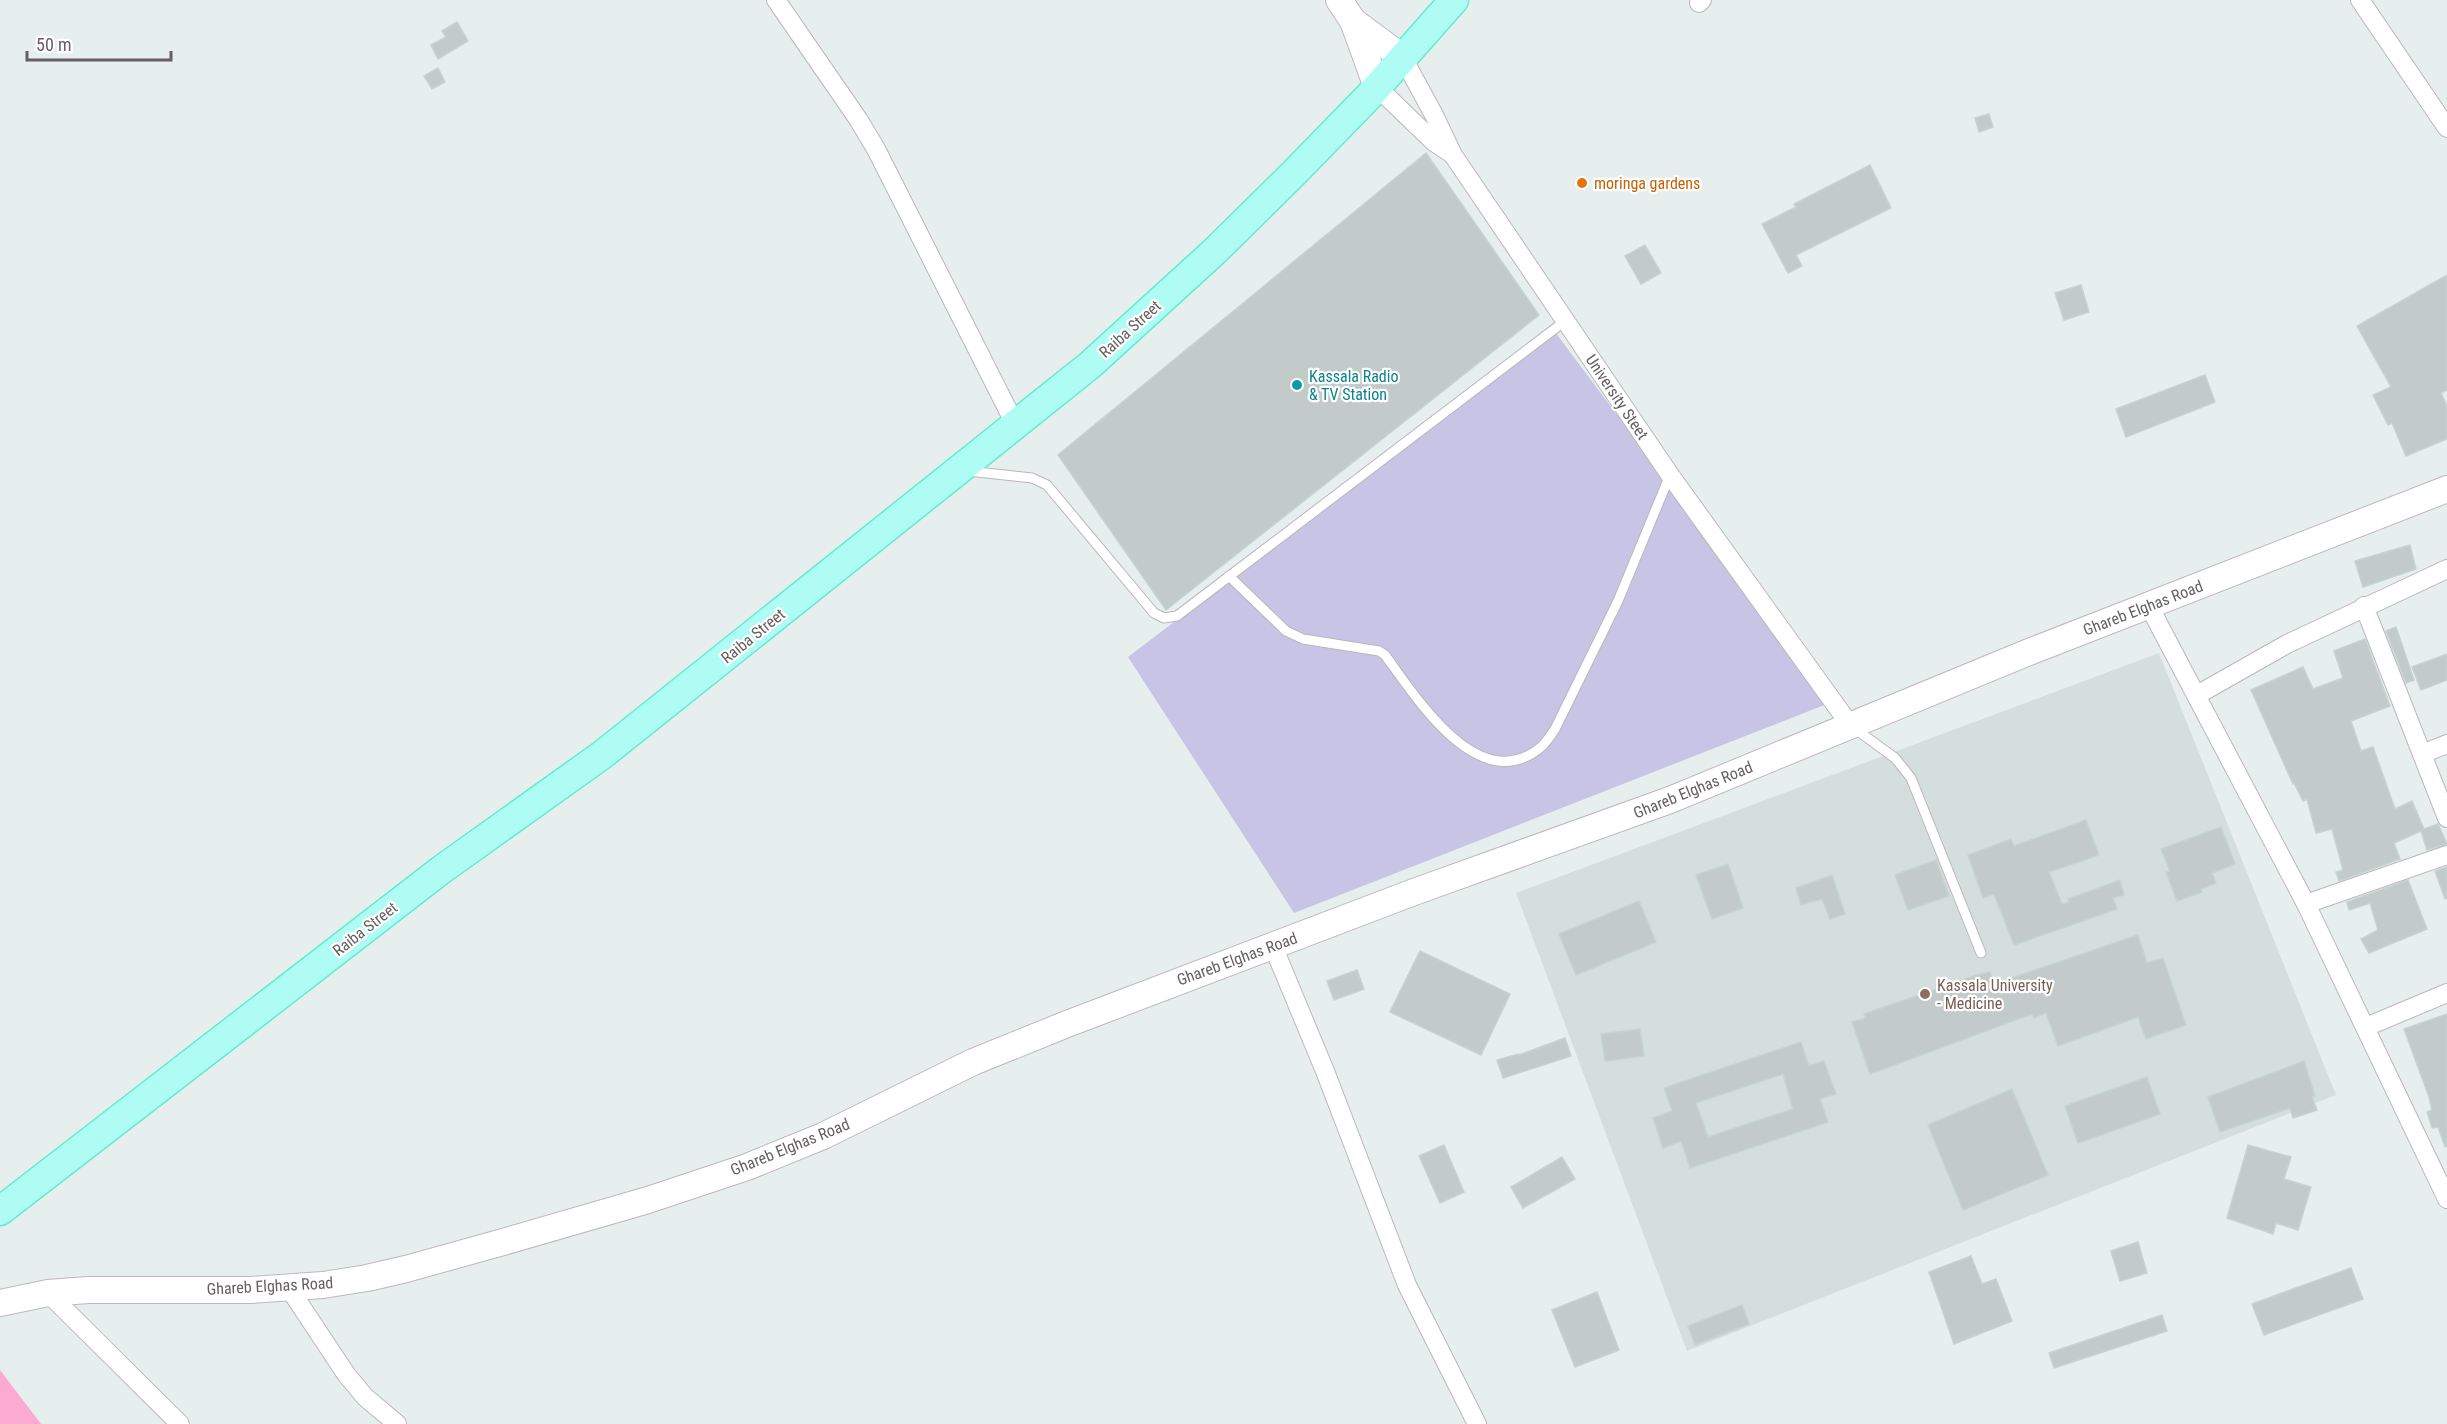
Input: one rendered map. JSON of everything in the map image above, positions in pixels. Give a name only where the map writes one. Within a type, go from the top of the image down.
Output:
[{"type":"main road","name":"Raiba Street","points":[[0,1212],[441,870],[602,755],[1090,365],[1184,280],[1295,172],[1377,87],[1454,0]]},
{"type":"main road","points":[[1346,10],[1403,58]]},
{"type":"main road","points":[[1346,10],[1377,87]]},
{"type":"main road","name":"Ghareb Elghas Road","points":[[0,1303],[48,1293],[88,1290],[289,1288],[323,1285],[406,1269],[648,1200],[747,1167],[823,1136],[973,1062],[1154,989],[1670,800],[1850,725],[2447,489]]},
{"type":"street","points":[[776,0],[876,149],[1016,426]]},
{"type":"street","points":[[2360,0],[2447,128]]},
{"type":"street","name":"University Steet","points":[[1403,58],[1453,155],[1670,475],[1850,725]]},
{"type":"street","points":[[1377,87],[1434,142],[1453,155]]},
{"type":"street","points":[[2197,695],[2288,644],[2364,606],[2447,569]]},
{"type":"street","points":[[2150,606],[2440,1166],[2447,1199]]},
{"type":"street","points":[[2364,606],[2447,818]]},
{"type":"street","points":[[2422,754],[2447,744]]},
{"type":"street","points":[[2306,904],[2447,855]]},
{"type":"street","points":[[1273,946],[1325,1071],[1407,1285],[1476,1424]]},
{"type":"street","points":[[2366,1027],[2447,993]]},
{"type":"street","points":[[289,1288],[346,1374],[365,1397],[397,1424]]},
{"type":"street","points":[[48,1293],[180,1424]]},
{"type":"lane","points":[[959,471],[1032,478],[1047,485],[1154,613],[1164,618],[1176,615],[1229,576],[1565,321]]},
{"type":"lane","points":[[1229,576],[1286,632],[1303,639],[1379,651],[1385,655],[1433,719],[1468,751],[1500,761],[1521,759],[1542,747],[1555,729],[1618,601],[1670,475]]},
{"type":"lane","points":[[1850,725],[1895,758],[1911,778],[1981,952]]},
{"type":"shaded area","points":[[1555,332],[1832,702],[1294,913],[1128,657]]},
{"type":"shaded area","name":"Kassala University - Medicine","points":[[2159,653],[2336,1095],[1687,1351],[1516,893]]},
{"type":"shaded area","points":[[0,1370],[41,1424],[0,1424]]},
{"type":"building","points":[[457,22],[468,41],[438,59],[431,45],[446,37],[442,31]]},
{"type":"building","points":[[438,68],[445,82],[432,89],[424,76]]},
{"type":"building","points":[[1989,114],[1993,127],[1979,132],[1975,118]]},
{"type":"building","name":"Kassala Radio & TV Station","points":[[1426,153],[1539,315],[1166,610],[1058,455]]},
{"type":"building","points":[[1870,165],[1891,208],[1796,255],[1802,266],[1788,273],[1762,224],[1796,207],[1794,204]]},
{"type":"building","points":[[1645,245],[1661,273],[1641,284],[1625,256]]},
{"type":"building","points":[[2447,275],[2447,390],[2441,393],[2447,406],[2447,439],[2406,456],[2392,423],[2388,425],[2373,395],[2391,387],[2357,326]]},
{"type":"building","points":[[2081,285],[2089,312],[2064,320],[2055,293]]},
{"type":"building","points":[[2205,375],[2215,402],[2126,437],[2116,409]]},
{"type":"building","points":[[2410,545],[2416,569],[2363,587],[2355,561]]},
{"type":"building","points":[[2396,627],[2414,680],[2406,683],[2386,631]]},
{"type":"building","points":[[2365,639],[2390,706],[2351,721],[2361,751],[2373,747],[2395,809],[2412,801],[2424,829],[2438,824],[2447,844],[2427,850],[2421,831],[2394,843],[2400,859],[2339,881],[2336,872],[2343,870],[2332,829],[2316,833],[2307,799],[2303,801],[2293,784],[2251,690],[2303,667],[2313,689],[2343,678],[2334,651]]},
{"type":"building","points":[[2447,654],[2447,680],[2421,690],[2412,667]]},
{"type":"building","points":[[2086,820],[2099,855],[2049,872],[2062,904],[2069,902],[2068,899],[2120,880],[2124,895],[2113,898],[2117,909],[2014,945],[1994,894],[1983,898],[1968,855],[2011,839],[2014,846]]},
{"type":"building","points":[[2221,827],[2235,864],[2212,873],[2216,883],[2201,889],[2202,892],[2177,901],[2166,872],[2170,871],[2161,849]]},
{"type":"building","points":[[1936,860],[1949,896],[1908,910],[1895,875]]},
{"type":"building","points":[[1728,864],[1743,908],[1712,919],[1696,875]]},
{"type":"building","points":[[2447,867],[2447,898],[2445,899],[2435,871]]},
{"type":"building","points":[[1832,875],[1845,914],[1830,919],[1822,899],[1801,905],[1796,888]]},
{"type":"building","points":[[2408,880],[2427,929],[2369,953],[2361,939],[2378,930],[2370,903],[2349,910],[2347,902]]},
{"type":"building","points":[[1639,901],[1656,942],[1576,975],[1559,934]]},
{"type":"building","points":[[2138,935],[2147,963],[2163,958],[2186,1025],[2146,1039],[2138,1017],[2058,1046],[2046,1013],[2034,1018],[2032,1014],[1870,1074],[1852,1022],[1866,1018],[1864,1014],[1990,972],[1994,984]]},
{"type":"building","points":[[1420,951],[1510,994],[1481,1055],[1390,1012]]},
{"type":"building","points":[[1357,970],[1364,989],[1334,1000],[1327,981]]},
{"type":"building","points":[[2447,1014],[2447,1146],[2445,1147],[2438,1127],[2432,1128],[2427,1112],[2432,1110],[2429,1097],[2404,1029]]},
{"type":"building","points":[[1640,1029],[1644,1056],[1605,1061],[1601,1034]]},
{"type":"building","points":[[1565,1038],[1571,1056],[1503,1078],[1497,1060],[1519,1055]]},
{"type":"building","points":[[1801,1042],[1809,1066],[1824,1061],[1836,1094],[1820,1099],[1828,1122],[1690,1168],[1681,1141],[1663,1148],[1653,1118],[1672,1111],[1664,1088]],"holes":[[[1783,1074],[1793,1109],[1708,1137],[1696,1103]]]},
{"type":"building","points":[[2304,1061],[2317,1110],[2293,1118],[2290,1108],[2220,1132],[2208,1097]]},
{"type":"building","points":[[2147,1077],[2160,1114],[2078,1143],[2065,1106]]},
{"type":"building","points":[[2012,1089],[2048,1175],[1963,1210],[1928,1125]]},
{"type":"building","points":[[1444,1145],[1464,1192],[1440,1203],[1419,1156]]},
{"type":"building","points":[[2248,1145],[2291,1157],[2284,1179],[2311,1187],[2298,1230],[2276,1223],[2273,1234],[2227,1218]]},
{"type":"building","points":[[1562,1157],[1575,1179],[1523,1208],[1511,1187]]},
{"type":"building","points":[[2138,1242],[2147,1273],[2120,1281],[2111,1251]]},
{"type":"building","points":[[1971,1256],[1982,1284],[1996,1279],[2012,1321],[1954,1344],[1929,1272]]},
{"type":"building","points":[[2351,1268],[2363,1299],[2264,1335],[2252,1304]]},
{"type":"building","points":[[1597,1292],[1619,1350],[1575,1367],[1552,1310]]},
{"type":"building","points":[[1742,1305],[1749,1324],[1695,1345],[1688,1326]]},
{"type":"building","points":[[2162,1315],[2167,1331],[2054,1368],[2049,1353]]},
{"type":"place","name":"moringa gardens","points":[[1582,183]]},
{"type":"place","name":"Kassala Radio & TV Station","points":[[1297,385]]},
{"type":"place","name":"Kassala University - Medicine","points":[[1925,994]]}]
